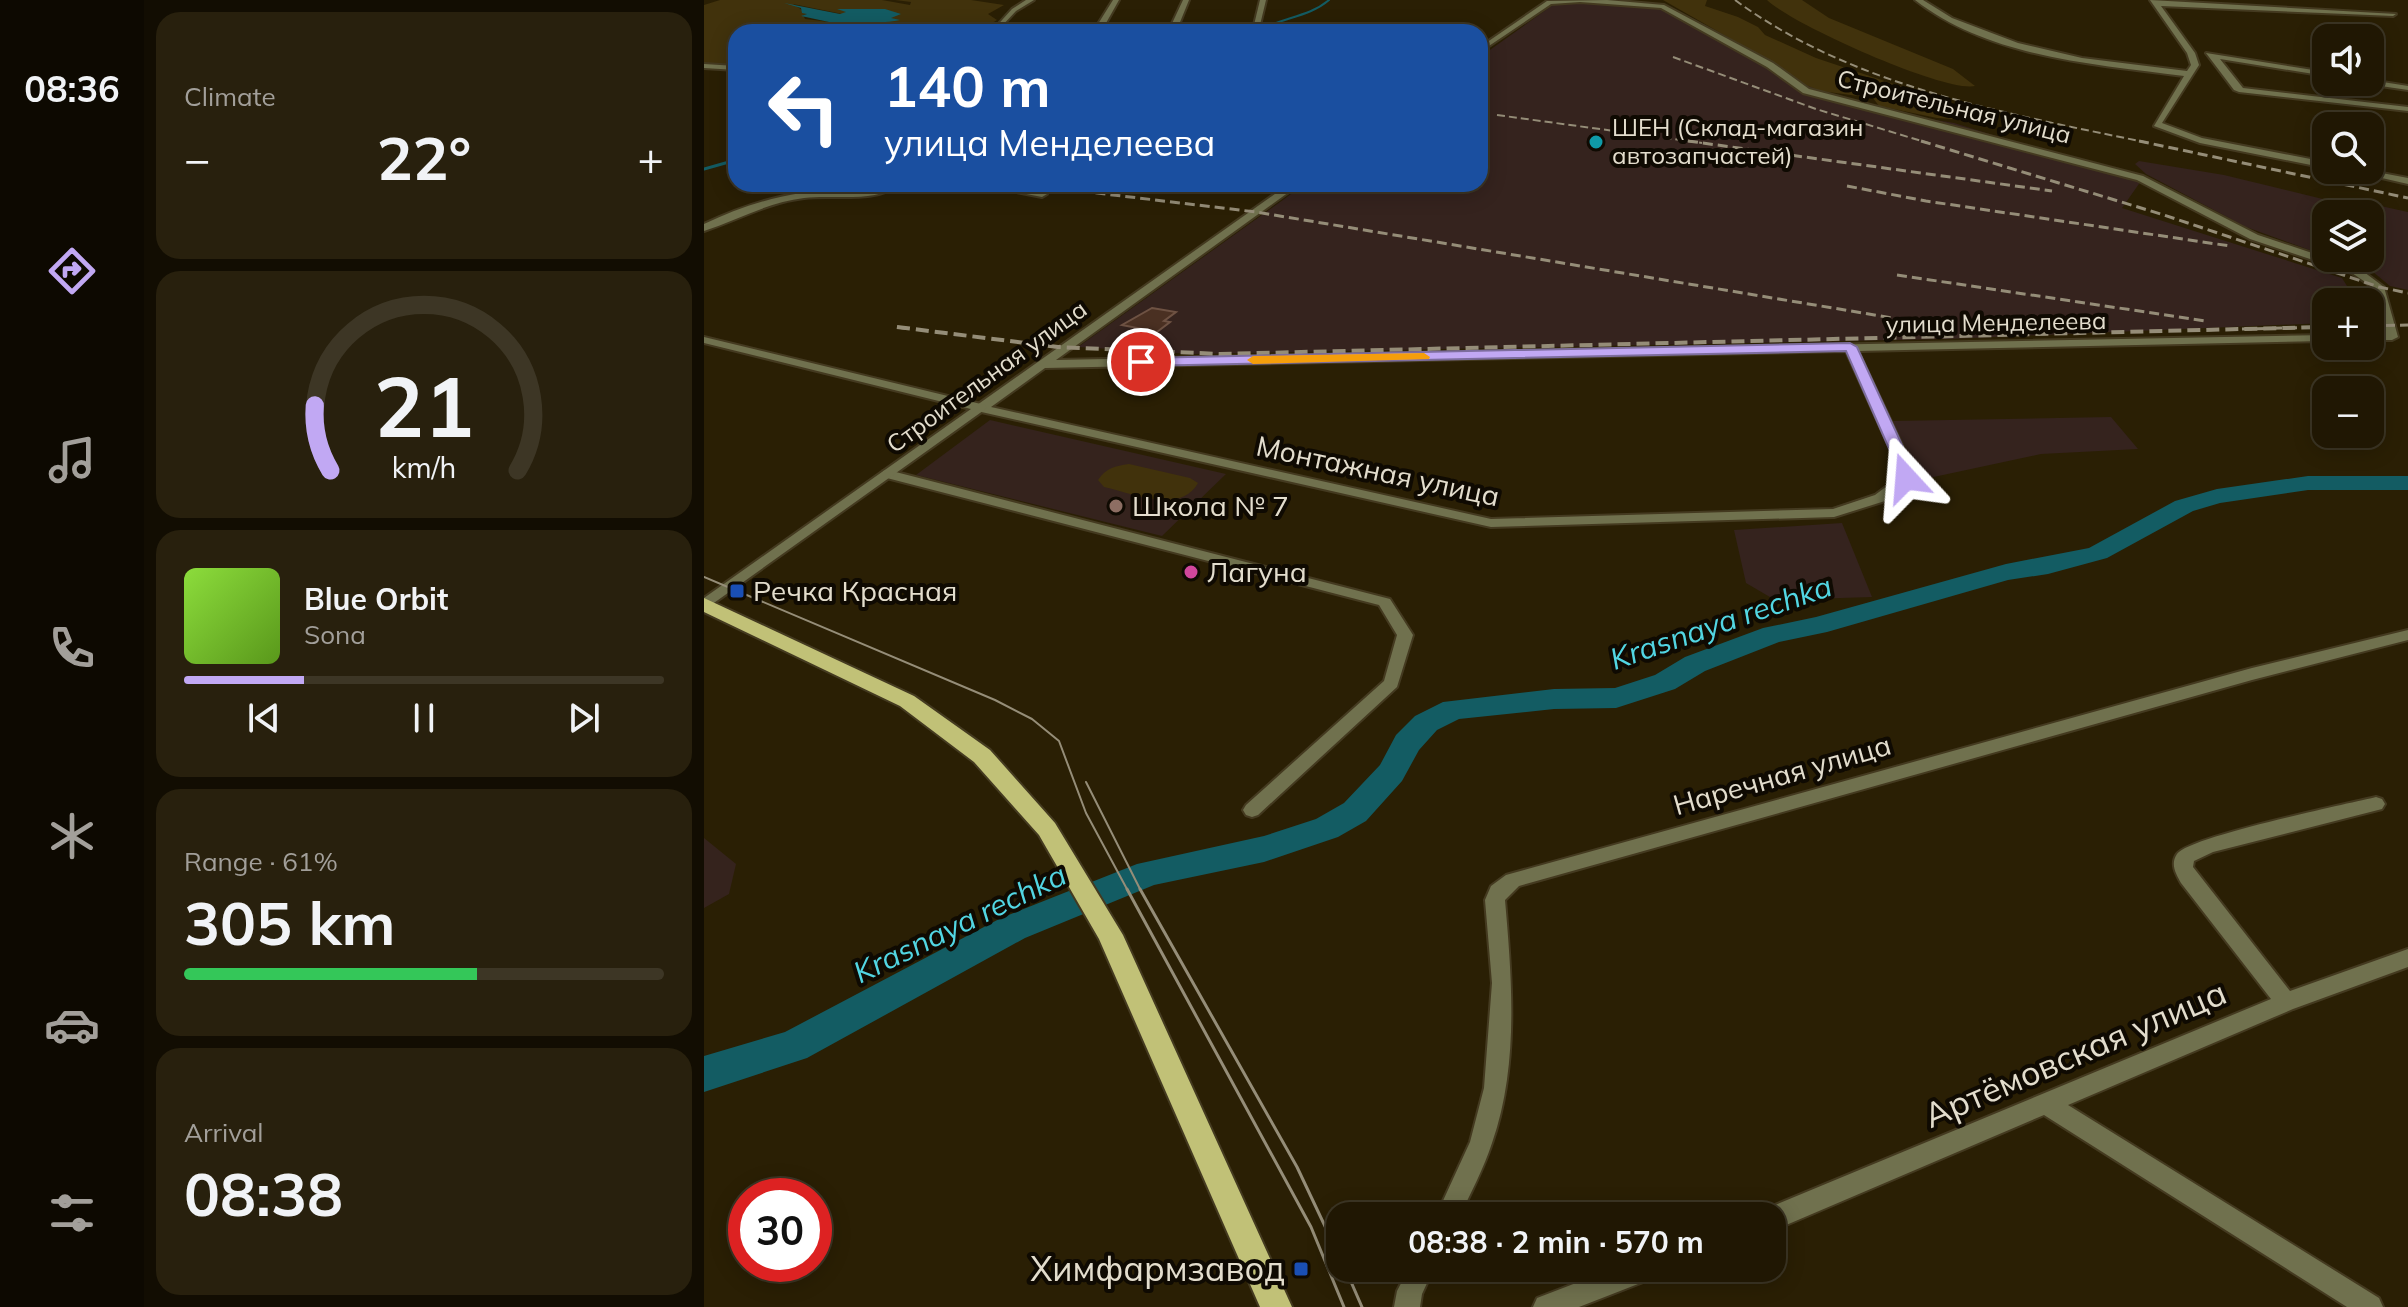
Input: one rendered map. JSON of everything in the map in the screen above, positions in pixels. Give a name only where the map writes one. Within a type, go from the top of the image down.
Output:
[{"type":"main road","points":[[705,604],[907,701],[982,756],[1047,829],[1110,935],[1276,1307]]},
{"type":"street","points":[[999,24],[1031,0]]},
{"type":"street","points":[[1102,24],[1116,0]]},
{"type":"street","points":[[1176,24],[1186,0]]},
{"type":"street","points":[[1257,24],[1263,0]]},
{"type":"street","name":"Строительная улица","points":[[1488,43],[1536,4],[1574,0],[1660,3],[1770,65],[1806,91],[1962,129],[2140,178],[2254,237],[2356,271],[2379,288]]},
{"type":"street","points":[[1918,0],[1950,22],[2027,51],[2189,74]]},
{"type":"street","points":[[2154,2],[2191,53],[2195,65],[2157,124],[2175,133],[2312,162]]},
{"type":"street","points":[[2154,2],[2393,14]]},
{"type":"street","points":[[2191,53],[2312,72]]},
{"type":"street","points":[[2213,55],[2237,88],[2242,90],[2408,109]]},
{"type":"street","points":[[704,66],[728,68]]},
{"type":"street","points":[[2384,84],[2408,88]]},
{"type":"street","points":[[2384,176],[2408,181]]},
{"type":"street","points":[[704,228],[739,212],[802,195],[820,192],[866,195],[879,192]]},
{"type":"street","points":[[1030,192],[1042,194]]},
{"type":"street","name":"Строительная улица","points":[[705,604],[1284,192]]},
{"type":"street","name":"Строительная улица","points":[[2384,306],[2392,337],[2384,337]]},
{"type":"street","name":"улица Менделеева","points":[[1043,364],[2312,338]]},
{"type":"street","name":"Монтажная улица","points":[[704,340],[981,408],[1491,523],[1834,513],[1880,498],[1906,478],[1903,462],[1850,347]]},
{"type":"street","points":[[888,474],[1385,602],[1405,635],[1391,683],[1252,810]]},
{"type":"street","name":"Наречная улица","points":[[1454,1202],[1481,1143],[1491,1110],[1499,1047],[1502,983],[1495,900],[1498,892],[1513,880],[2252,674],[2408,635]]},
{"type":"street","points":[[2286,1002],[2188,878],[2183,867],[2185,857],[2209,846],[2376,804]]},
{"type":"street","name":"Артёмовская улица","points":[[1786,1213],[2286,1002],[2408,958]]},
{"type":"street","points":[[2045,1103],[2370,1307]]},
{"type":"street","points":[[1407,1307],[1415,1282]]},
{"type":"street","points":[[1546,1307],[1611,1282]]},
{"type":"shaded area","points":[[720,0],[882,0],[910,5],[911,2],[895,0],[971,0],[1004,5],[988,14],[997,20],[991,24],[856,24],[872,20],[793,4],[808,14],[803,15],[805,19],[830,24],[728,24],[728,65],[704,64],[704,5]]},
{"type":"shaded area","points":[[1663,0],[1707,0],[1705,6],[1738,17],[1758,27],[1765,35],[1816,58],[1998,119],[1997,122],[1937,118],[1879,106],[1873,98],[1821,91],[1803,84],[1766,59]]},
{"type":"shaded area","points":[[1767,0],[1802,0],[1829,18],[1953,69],[1975,86],[1933,79],[1869,55],[1805,25]]},
{"type":"shaded area","points":[[1557,2],[1668,8],[1758,62],[1854,106],[1954,123],[2141,181],[2122,208],[2312,268],[2312,272],[2342,278],[2348,288],[2312,288],[2312,324],[1947,339],[1191,354],[1078,347],[1294,192],[1488,192],[1488,51]]},
{"type":"shaded area","points":[[2139,161],[2224,175],[2327,200],[2312,200],[2312,251],[2246,227],[2146,174],[2135,164]]},
{"type":"shaded area","points":[[2384,207],[2408,212],[2408,290],[2390,286],[2373,272],[2384,272]]},
{"type":"shaded area","points":[[2111,417],[2138,449],[2041,454],[1915,481],[1893,421]]},
{"type":"shaded area","name":"Школа № 7","points":[[990,420],[1226,474],[1162,536],[916,475]]},
{"type":"shaded area","points":[[1129,464],[1190,478],[1198,483],[1190,493],[1168,500],[1141,497],[1104,487],[1098,480],[1111,468]]},
{"type":"shaded area","points":[[1842,523],[1872,597],[1775,600],[1746,583],[1734,530]]},
{"type":"shaded area","points":[[704,838],[736,864],[729,894],[704,908]]},
{"type":"water","points":[[784,3],[840,14],[846,12],[837,9],[885,9],[901,14],[891,18],[900,20],[893,21],[829,24],[801,16],[807,14],[802,13],[801,8]]},
{"type":"building","points":[[1152,308],[1176,312],[1164,321],[1170,322],[1157,332],[1122,325]]},
{"type":"waterway","points":[[1273,24],[1312,10],[1329,0]]},
{"type":"waterway","points":[[704,169],[728,162]]},
{"type":"waterway","name":"Krasnaya rechka","points":[[704,1074],[794,1046],[1013,928],[1149,873],[1264,849],[1327,828],[1355,812],[1391,773],[1407,743],[1426,723],[1453,709],[1554,699],[1616,698],[1665,682],[1695,664],[1773,634],[1817,626],[2006,572],[2048,566],[2098,553],[2184,506],[2217,496],[2308,483],[2408,483]]},
{"type":"tram line","points":[[704,577],[995,700],[1032,719],[1059,741],[1086,813],[1128,891]]},
{"type":"tram line","points":[[1086,782],[1141,891]]},
{"type":"tram line","points":[[1127,889],[1311,1227],[1344,1307]]},
{"type":"tram line","points":[[1140,889],[1297,1167],[1326,1228]]},
{"type":"tram line","points":[[1351,1282],[1362,1307]]},
{"type":"railway","points":[[1735,0],[1781,30],[1881,76],[1987,108],[2149,143]]},
{"type":"railway","points":[[1673,57],[1816,109],[1928,143]]},
{"type":"railway","points":[[1497,115],[1702,143]]},
{"type":"railway","points":[[1688,141],[2052,191]]},
{"type":"railway","points":[[1921,141],[2164,215],[2379,287],[2408,293]]},
{"type":"railway","points":[[2139,141],[2408,198]]},
{"type":"railway","points":[[1847,186],[1926,201],[2230,246]]},
{"type":"railway","points":[[1088,192],[1256,212],[1947,327]]},
{"type":"railway","points":[[1897,275],[2206,321]]},
{"type":"railway","points":[[2384,326],[2408,325]]},
{"type":"railway","points":[[909,329],[897,327],[1058,347],[1220,354],[2250,329]]},
{"type":"railway","points":[[2250,329],[2312,327]]},
{"type":"railway","points":[[2250,329],[2312,327]]},
{"type":"railway","points":[[2242,329],[2250,329]]},
{"type":"slow traffic","points":[[1253,360],[1424,357]]},
{"type":"place","name":"ШЕН (Склад-магазин автозапчастей)","points":[[1596,142]]},
{"type":"place","name":"Школа № 7","points":[[1116,506]]},
{"type":"place","name":"Лагуна","points":[[1191,572]]},
{"type":"place","name":"Речка Красная","points":[[737,591]]},
{"type":"place","name":"Химфармзавод","points":[[1301,1269]]},
{"type":"route","points":[[1141,362],[1850,347],[1903,462],[1906,478]]}]
